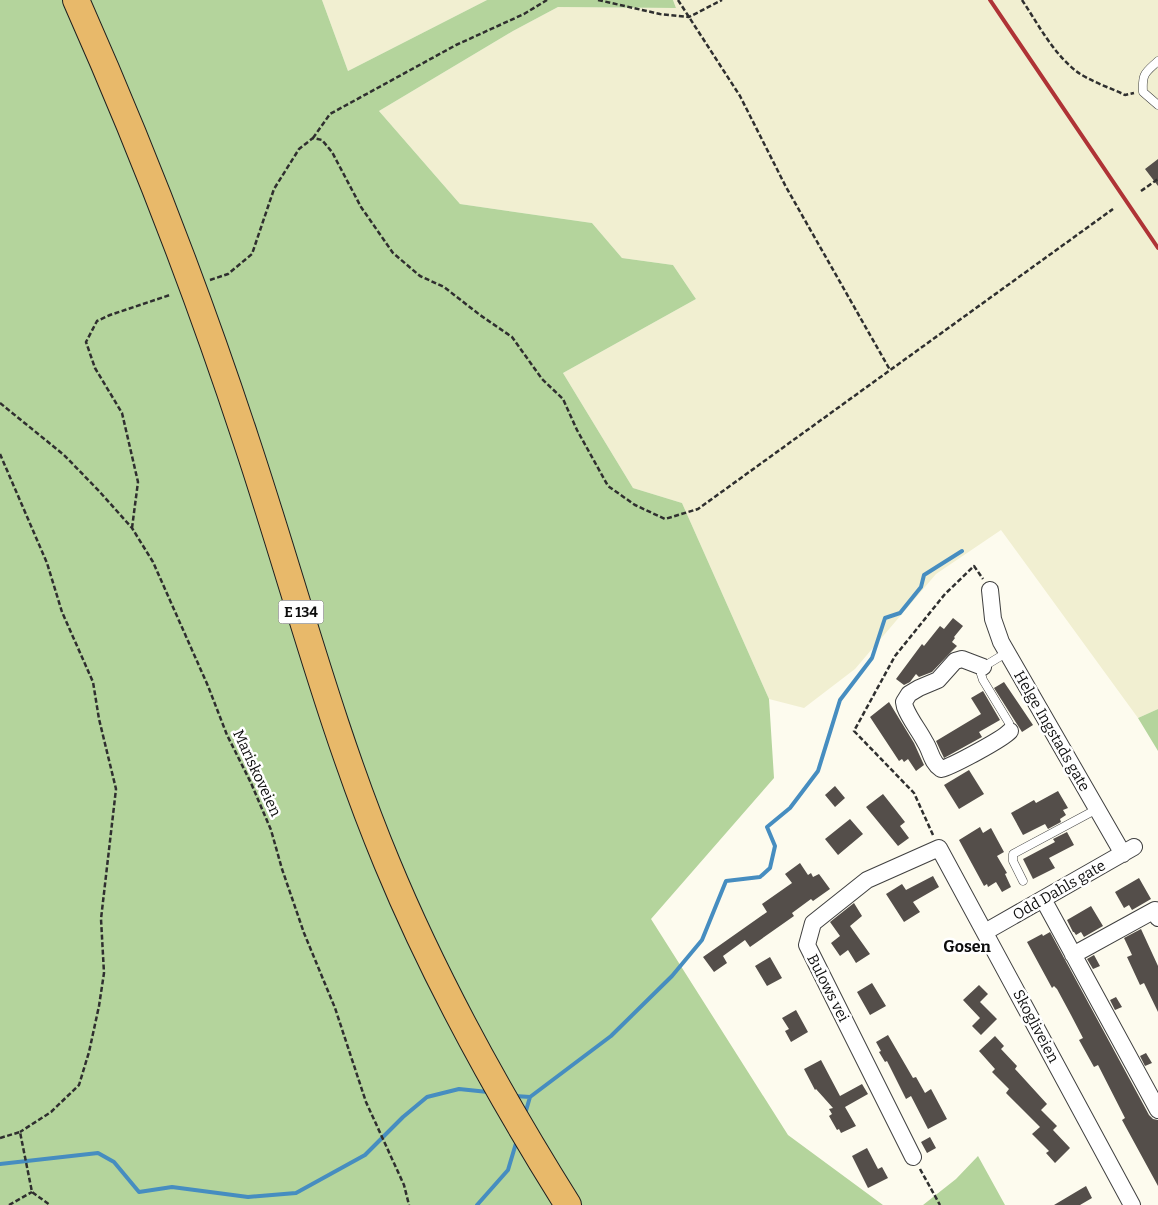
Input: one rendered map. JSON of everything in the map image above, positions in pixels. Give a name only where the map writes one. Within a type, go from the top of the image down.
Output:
[{"type":"highway","name":"E 134","points":[[65,0],[139,177],[189,307],[260,511],[332,743],[378,865],[428,979],[471,1062],[512,1135],[556,1205]]},
{"type":"highway","name":"E 134","points":[[76,0],[116,94],[199,303],[263,492],[326,695],[386,862],[457,1015],[501,1096],[568,1205]]},
{"type":"street","name":"Helge Ingstads gate","points":[[990,590],[993,619],[1000,642],[1097,809],[1128,850]]},
{"type":"street","points":[[983,667],[962,659],[955,661],[938,680],[909,694],[904,702],[907,712],[926,743],[936,765],[941,769],[1006,736],[1010,731]]},
{"type":"street","name":"Skogliveien","points":[[939,848],[1132,1205]]},
{"type":"street","name":"Bulows vei","points":[[913,1157],[807,945],[813,923],[867,880],[939,848]]},
{"type":"street","name":"Odd Dahls gate","points":[[985,932],[1128,850]]},
{"type":"street","points":[[1042,899],[1158,1110]]},
{"type":"street","points":[[1073,955],[1155,910],[1158,918]]},
{"type":"lane","points":[[1158,61],[1142,78],[1142,92],[1158,105]]},
{"type":"lane","name":"Helge Ingstads gate","points":[[983,667],[1006,653]]},
{"type":"lane","points":[[983,667],[981,674],[983,680],[1009,723],[1010,731]]},
{"type":"lane","name":"Helge Ingstads gate","points":[[1023,881],[1013,861],[1013,854],[1097,809]]},
{"type":"path","points":[[208,281],[228,274],[252,254],[274,189],[299,149],[313,138],[330,114],[456,45],[524,14],[547,0]]},
{"type":"path","points":[[598,0],[660,14],[689,17],[722,0]]},
{"type":"path","points":[[678,0],[740,96],[786,187],[890,370]]},
{"type":"path","points":[[1022,0],[1064,59],[1078,72],[1125,95],[1142,92]]},
{"type":"path","points":[[313,138],[322,140],[332,152],[361,207],[393,253],[420,276],[444,287],[512,337],[542,379],[564,399],[577,430],[608,486],[635,505],[665,519],[698,509],[1113,209]]},
{"type":"path","points":[[1141,191],[1158,180]]},
{"type":"path","points":[[132,528],[138,482],[122,413],[95,368],[86,342],[97,321],[170,295]]},
{"type":"path","name":"Mariskoveien","points":[[0,404],[64,455],[116,508],[132,528],[153,562],[208,686],[227,735],[251,783],[271,830],[304,933],[335,1008],[366,1102],[404,1185],[409,1205]]},
{"type":"path","points":[[0,454],[47,563],[62,612],[93,682],[99,719],[116,789],[101,919],[104,973],[89,1052],[79,1085],[51,1112],[20,1132],[0,1138]]},
{"type":"path","points":[[20,1132],[32,1192],[50,1205]]},
{"type":"path","points":[[913,1157],[940,1205]]},
{"type":"path","points":[[10,1205],[32,1192]]},
{"type":"shaded area","points":[[322,0],[487,0],[348,71]]},
{"type":"shaded area","points":[[673,0],[1158,0],[1158,709],[1138,718],[1001,530],[936,574],[855,669],[804,708],[769,699],[682,503],[633,488],[563,373],[696,299],[673,265],[622,258],[592,223],[460,204],[379,111],[513,31],[558,7],[676,8]]},
{"type":"green space","points":[[0,0],[322,0],[348,71],[487,0],[673,0],[676,8],[558,7],[513,31],[379,111],[460,204],[592,223],[622,258],[673,265],[696,299],[563,373],[633,488],[682,503],[769,699],[774,778],[651,919],[788,1135],[883,1205],[0,1205]]},
{"type":"green space","points":[[1158,709],[1158,751],[1138,718]]},
{"type":"green space","points":[[978,1156],[1005,1205],[923,1205],[956,1179]]},
{"type":"building","points":[[1158,159],[1158,186],[1145,169]]},
{"type":"building","points":[[953,618],[963,626],[952,642],[957,646],[932,672],[919,677],[916,674],[910,682],[904,685],[896,679],[922,644],[924,646],[940,626],[944,629]]},
{"type":"building","points":[[1004,682],[1033,725],[1022,732],[994,688]]},
{"type":"building","points":[[983,691],[1000,720],[979,732],[982,737],[944,758],[936,741],[981,714],[971,698]]},
{"type":"building","points":[[889,702],[914,743],[924,765],[916,771],[908,759],[904,762],[902,759],[899,761],[870,717]]},
{"type":"building","points":[[969,770],[984,794],[959,809],[944,785]]},
{"type":"building","points":[[835,786],[845,798],[835,807],[825,795]]},
{"type":"building","points":[[1058,791],[1068,808],[1063,810],[1066,815],[1060,819],[1061,822],[1048,829],[1045,824],[1023,835],[1011,813],[1034,800],[1036,803]]},
{"type":"building","points":[[883,794],[905,822],[900,826],[909,838],[898,846],[866,807]]},
{"type":"building","points":[[850,819],[863,834],[838,855],[825,839]]},
{"type":"building","points":[[980,827],[983,833],[991,828],[1004,852],[997,856],[1007,873],[1005,874],[1011,887],[1002,892],[996,882],[988,887],[987,884],[984,886],[959,840]]},
{"type":"building","points":[[1067,832],[1074,845],[1049,858],[1055,868],[1033,879],[1023,859],[1055,842],[1053,839]]},
{"type":"building","points":[[800,863],[808,875],[811,873],[813,877],[819,874],[830,889],[813,901],[811,899],[792,913],[794,916],[750,947],[745,940],[723,956],[727,963],[714,972],[703,957],[767,912],[762,904],[792,883],[785,874]]},
{"type":"building","points":[[933,876],[939,887],[913,902],[920,912],[904,922],[886,894],[902,884],[906,890]]},
{"type":"building","points":[[1139,878],[1151,899],[1132,910],[1129,905],[1124,908],[1115,892]]},
{"type":"building","points":[[854,903],[862,916],[850,926],[870,954],[856,963],[848,950],[840,956],[831,943],[840,936],[830,922]]},
{"type":"building","points":[[1091,906],[1103,926],[1084,937],[1081,932],[1076,935],[1067,920]]},
{"type":"building","points":[[1141,929],[1158,966],[1158,1012],[1144,983],[1140,985],[1127,957],[1132,955],[1124,938]]},
{"type":"building","points":[[1050,932],[1149,1115],[1153,1119],[1158,1120],[1158,1186],[1122,1120],[1125,1118],[1098,1065],[1094,1067],[1079,1040],[1083,1038],[1071,1015],[1057,989],[1054,986],[1052,988],[1027,942]]},
{"type":"building","points":[[1094,955],[1100,966],[1093,969],[1087,959]]},
{"type":"building","points":[[770,957],[782,978],[767,986],[755,966]]},
{"type":"building","points":[[872,983],[886,1006],[870,1015],[857,992]]},
{"type":"building","points":[[979,985],[988,994],[980,1002],[997,1019],[981,1035],[972,1026],[980,1018],[963,1000]]},
{"type":"building","points":[[1116,997],[1122,1007],[1115,1010],[1110,1000]]},
{"type":"building","points":[[796,1010],[808,1032],[791,1042],[785,1031],[789,1029],[782,1018]]},
{"type":"building","points":[[888,1035],[913,1078],[916,1077],[925,1093],[931,1089],[947,1119],[928,1129],[911,1096],[906,1099],[887,1061],[885,1062],[879,1052],[881,1051],[876,1042]]},
{"type":"building","points":[[995,1036],[1004,1046],[1001,1049],[1017,1066],[1015,1069],[1047,1104],[1041,1110],[1057,1126],[1053,1130],[1070,1148],[1055,1163],[1046,1153],[1049,1151],[1032,1134],[1040,1127],[1006,1093],[1009,1089],[992,1072],[995,1069],[979,1051]]},
{"type":"building","points":[[1146,1053],[1152,1063],[1145,1066],[1140,1056]]},
{"type":"building","points":[[821,1060],[840,1096],[862,1084],[868,1094],[845,1107],[856,1126],[841,1133],[839,1129],[837,1130],[829,1116],[832,1114],[829,1109],[833,1108],[815,1090],[804,1069]]},
{"type":"building","points":[[930,1137],[936,1148],[927,1153],[921,1142]]},
{"type":"building","points":[[867,1148],[878,1169],[882,1167],[888,1178],[868,1188],[852,1156]]},
{"type":"building","points":[[1086,1186],[1092,1198],[1080,1205],[1054,1205]]},
{"type":"waterway","points":[[515,1096],[530,1097],[611,1036],[672,976],[702,940],[726,881],[760,877],[770,868],[775,846],[767,827],[790,808],[818,771],[840,700],[872,658],[885,618],[900,613],[921,587],[924,575],[962,551]]},
{"type":"waterway","points":[[0,1164],[98,1153],[114,1162],[139,1192],[172,1187],[248,1197],[296,1193],[365,1155],[403,1117],[427,1097],[459,1089],[488,1092]]},
{"type":"waterway","points":[[525,1114],[530,1097]]},
{"type":"waterway","points":[[477,1205],[508,1170],[517,1140]]},
{"type":"railway","points":[[990,0],[1158,248]]},
{"type":"district","name":"Gosen","points":[[967,946]]}]
